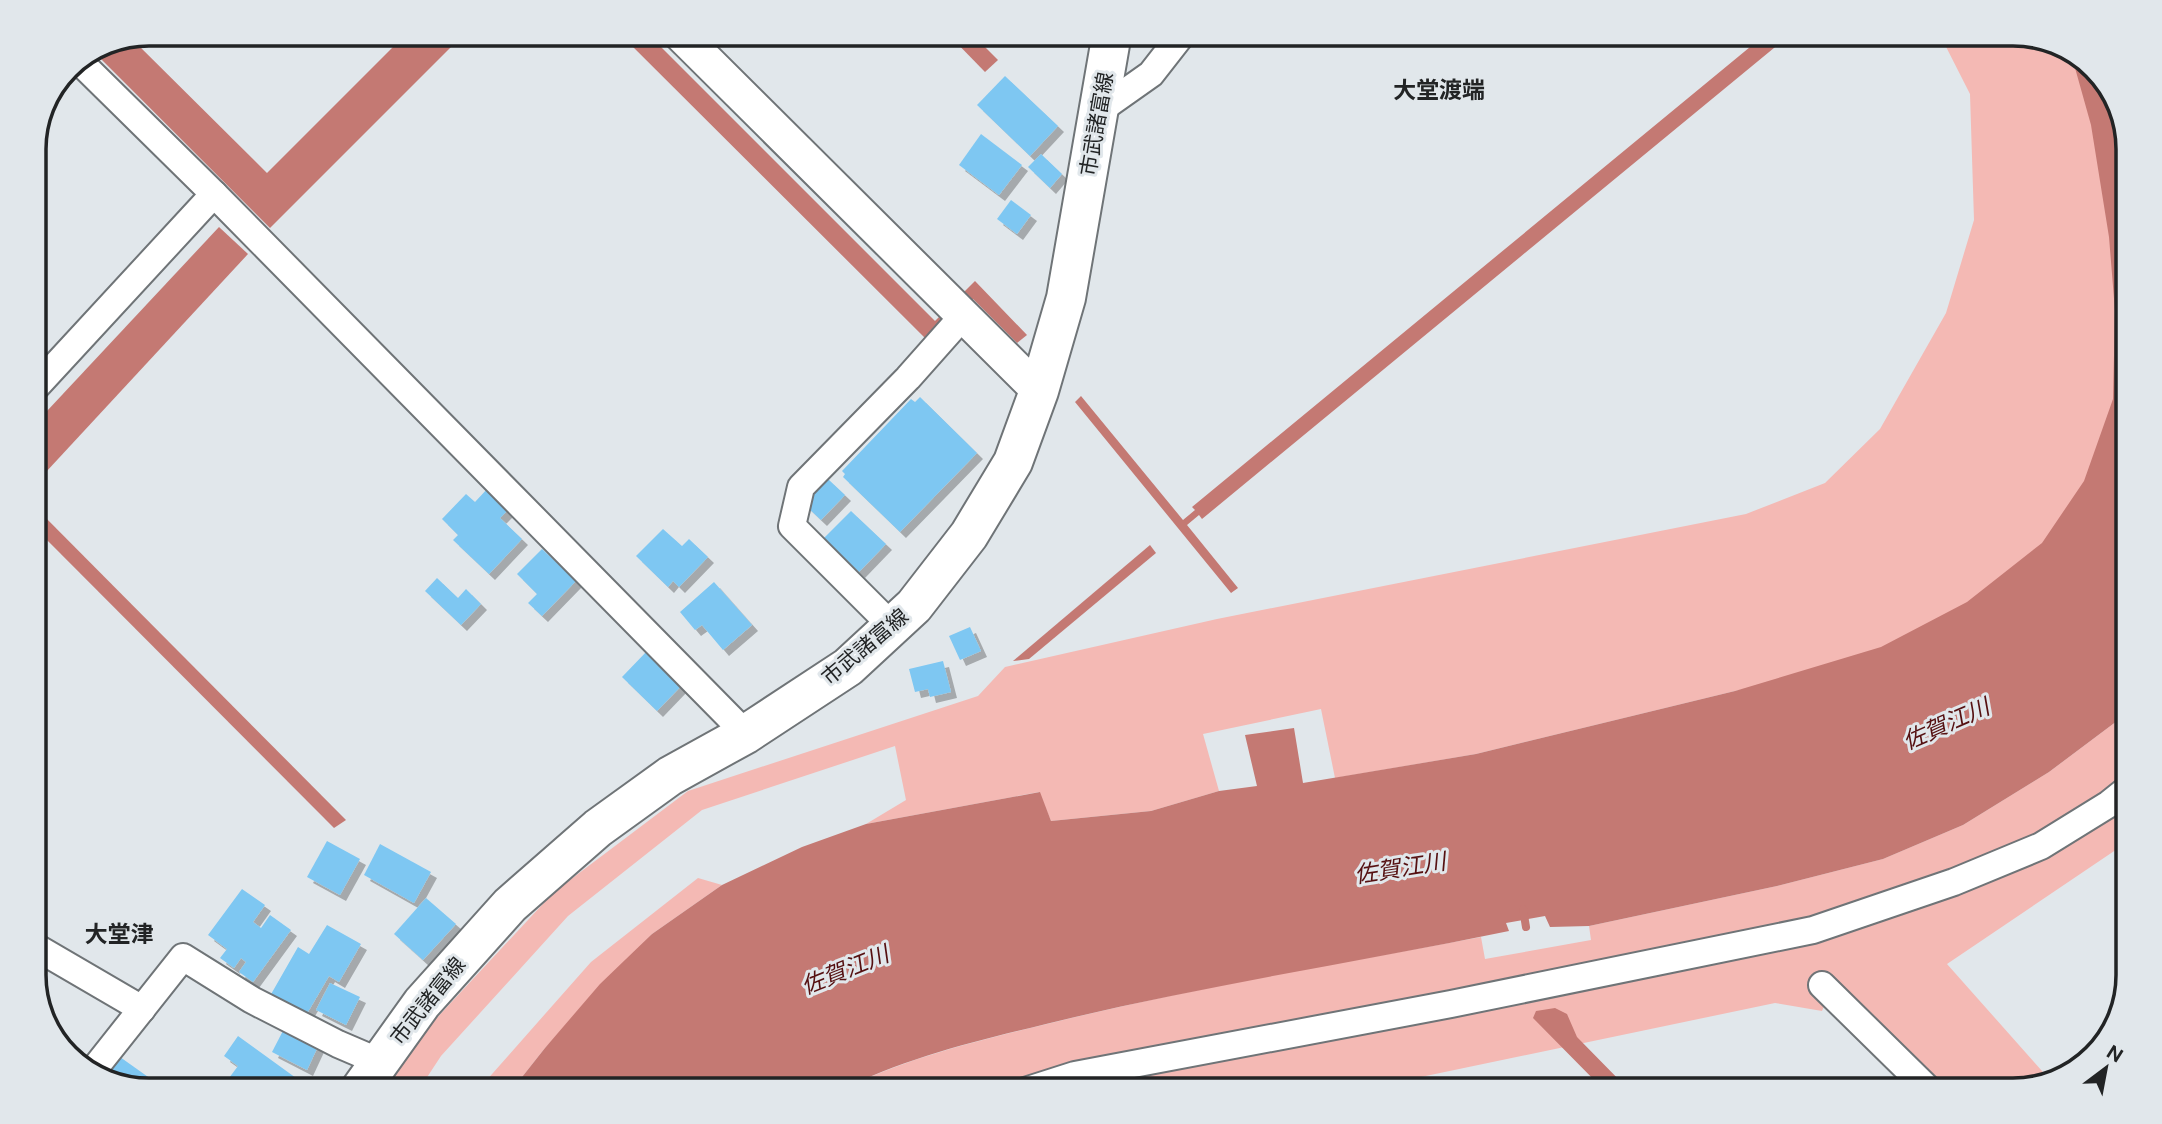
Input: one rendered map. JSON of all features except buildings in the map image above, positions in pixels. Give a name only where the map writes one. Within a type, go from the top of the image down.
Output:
[{"type":"main road","name":"市武諸富線","points":[[369,1076],[422,1003],[510,905],[598,828],[670,776],[746,734],[848,667],[914,606],[969,535],[1013,462],[1039,391],[1066,298],[1110,46]]},
{"type":"street","points":[[692,46],[1039,391]]},
{"type":"street","points":[[1100,110],[1151,74],[1173,46]]},
{"type":"street","points":[[86,68],[214,194],[746,734]]},
{"type":"street","points":[[46,376],[214,194]]},
{"type":"street","points":[[892,626],[792,526],[802,487],[908,378],[955,307]]},
{"type":"street","points":[[1066,1078],[1813,930],[1954,882],[2041,846],[2116,798]]},
{"type":"street","points":[[46,953],[142,1009]]},
{"type":"street","points":[[98,1065],[183,957],[252,1000],[338,1044],[369,1076]]},
{"type":"street","points":[[1822,985],[1917,1078]]},
{"type":"shaded area","points":[[1946,46],[2027,46],[2040,49],[2071,63],[2091,81],[2106,103],[2115,129],[2116,465],[2043,563],[1848,666],[1476,754],[1335,778],[1321,709],[1203,734],[1219,791],[1151,811],[1051,821],[1039,792],[866,824],[906,800],[895,746],[702,810],[568,916],[441,1056],[427,1078],[391,1078],[419,1037],[554,892],[688,791],[978,696],[1005,667],[1217,619],[1746,514],[1825,483],[1880,429],[1946,313],[1974,220],[1970,94]]},
{"type":"shaded area","points":[[2116,722],[2116,850],[1947,964],[2044,1074],[2040,1075],[2027,1078],[1936,1078],[1835,979],[1822,1011],[1775,1003],[1416,1078],[868,1078],[942,1052],[1021,1030],[1263,977],[1481,937],[1485,959],[1591,940],[1589,926],[1777,886],[1883,859],[1963,825],[2049,772]]},
{"type":"shaded area","points":[[698,878],[722,885],[652,934],[545,1048],[521,1078],[488,1078],[591,962]]},
{"type":"water","points":[[140,46],[267,173],[394,46],[452,46],[270,228],[100,58],[129,47]]},
{"type":"water","points":[[632,46],[660,46],[935,321],[975,281],[1027,335],[1017,343],[973,299],[929,342]]},
{"type":"water","points":[[960,46],[984,46],[998,60],[985,72]]},
{"type":"water","points":[[1751,46],[1776,46],[1202,519],[1199,515],[1187,525],[1238,588],[1231,593],[1075,402],[1081,396],[1183,520],[1195,510],[1192,507]]},
{"type":"water","name":"佐賀江川","points":[[2074,66],[2091,81],[2106,103],[2115,129],[2116,142],[2116,722],[2049,772],[1963,825],[1883,859],[1777,886],[1589,926],[1550,927],[1545,916],[1506,923],[1509,931],[1104,1010],[993,1037],[866,1078],[521,1078],[600,984],[652,934],[722,885],[802,847],[866,824],[1040,792],[1051,821],[1151,811],[1219,791],[1257,786],[1245,735],[1294,728],[1303,783],[1476,754],[1735,691],[1881,647],[1967,602],[2042,543],[2084,481],[2113,399],[2115,311],[2109,237],[2091,125]]},
{"type":"water","points":[[219,227],[248,254],[46,472],[46,412]]},
{"type":"water","points":[[46,518],[346,820],[334,828],[46,539]]},
{"type":"water","points":[[1150,545],[1156,553],[1029,659],[1013,661]]},
{"type":"water","points":[[1555,1008],[1567,1014],[1577,1037],[1617,1078],[1592,1078],[1533,1018],[1536,1011]]},
{"type":"waterway","points":[[1523,909],[1526,927]]},
{"type":"district","name":"大堂渡端","points":[[1439,90]]},
{"type":"district","name":"大堂津","points":[[119,934]]}]
